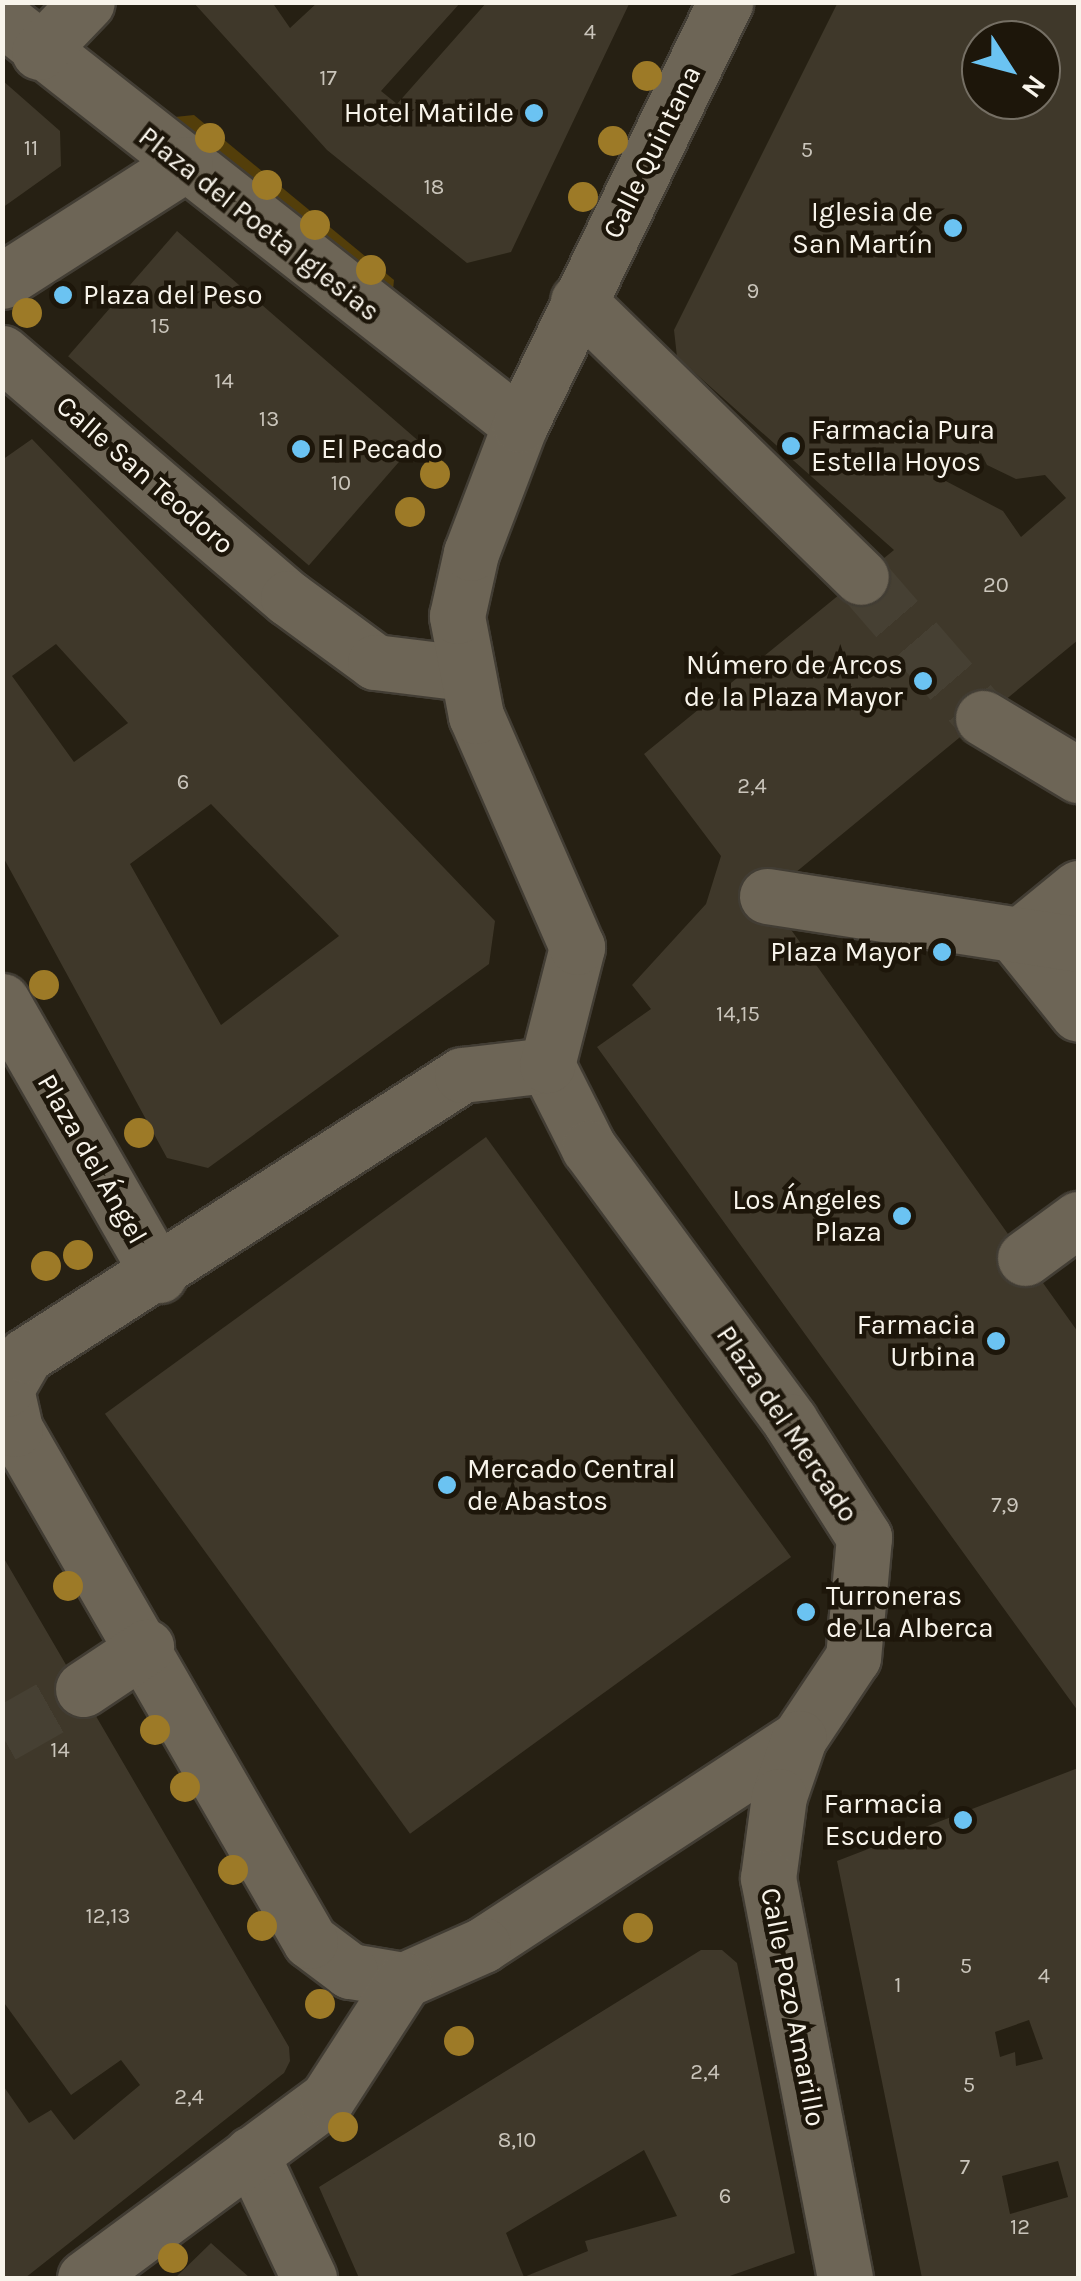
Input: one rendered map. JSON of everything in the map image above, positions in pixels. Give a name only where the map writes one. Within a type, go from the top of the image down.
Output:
[{"type":"street","points":[[21,35],[86,2]]},
{"type":"street","name":"Calle Quintana","points":[[578,301],[725,2]]},
{"type":"street","name":"Plaza del Poeta Iglesias","points":[[21,35],[520,425]]},
{"type":"street","points":[[2,281],[184,164]]},
{"type":"street","points":[[86,2278],[327,2099],[404,1980],[350,1971],[310,1941],[146,1647],[15,1429],[4,1388],[26,1356],[159,1274],[462,1075],[548,1066],[576,947],[488,745],[464,672],[458,616],[471,553],[520,425],[578,301],[861,578]]},
{"type":"street","name":"Calle San Teodoro","points":[[2,353],[288,598],[375,662],[464,672]]},
{"type":"street","points":[[983,718],[1078,775]]},
{"type":"street","points":[[1017,938],[1078,888]]},
{"type":"street","points":[[767,896],[1017,938],[1078,944]]},
{"type":"street","points":[[1017,938],[1078,1014]]},
{"type":"street","name":"Plaza del Ángel","points":[[14,1023],[159,1274]]},
{"type":"street","name":"Plaza del Mercado","points":[[404,1980],[484,1945],[799,1738],[852,1657],[864,1536],[790,1422],[589,1148],[548,1066]]},
{"type":"street","points":[[1025,1258],[1078,1219]]},
{"type":"street","points":[[83,1689],[146,1647]]},
{"type":"street","name":"Calle Pozo Amarillo","points":[[799,1738],[780,1796],[768,1878],[830,2275]]},
{"type":"street","points":[[252,2154],[308,2278]]},
{"type":"shaded area","points":[[194,115],[394,280],[392,299],[175,117]]},
{"type":"building","points":[[193,2],[272,2],[290,28],[318,2],[461,2],[381,91],[397,104],[487,2],[630,2],[511,252],[467,263],[327,150]]},
{"type":"building","points":[[838,2],[1078,2],[1078,640],[767,896],[1078,1332],[1078,1711],[597,1047],[651,1009],[632,985],[706,904],[721,856],[644,754],[894,550],[677,357],[674,330]],"holes":[[[981,453],[987,465],[1016,479],[1045,475],[1066,498],[1021,537],[1003,511],[940,478]]]},
{"type":"building","points":[[2,80],[60,131],[61,166],[2,208]]},
{"type":"building","points":[[177,231],[418,440],[309,566],[68,356]]},
{"type":"building","points":[[32,439],[495,921],[489,964],[208,1168],[167,1158],[2,855],[2,460]],"holes":[[[56,644],[128,723],[74,762],[12,676]],[[211,804],[339,936],[221,1025],[130,864]]]},
{"type":"building","name":"Mercado Central de Abastos","points":[[486,1137],[791,1557],[410,1834],[105,1414]]},
{"type":"building","points":[[2,1555],[289,2047],[290,2061],[284,2073],[25,2278],[2,2278],[2,2084],[29,2123],[51,2110],[74,2140],[140,2085],[121,2060],[71,2095],[2,2000]]},
{"type":"building","points":[[1078,1768],[1078,2278],[922,2278],[837,1861]],"holes":[[[1029,2020],[1043,2059],[1016,2066],[1015,2052],[1000,2057],[995,2032]],[[1058,2161],[1068,2197],[1010,2214],[1002,2176]]]},
{"type":"building","points":[[701,1950],[722,1950],[737,1963],[795,2253],[724,2278],[359,2278],[319,2187]],"holes":[[[644,2150],[677,2216],[585,2241],[588,2251],[524,2277],[506,2233]]]},
{"type":"building","points":[[211,2243],[250,2278],[175,2278]]},
{"type":"tunnel","points":[[861,577],[983,718]]},
{"type":"tunnel","points":[[2,1735],[83,1689]]},
{"type":"place","name":"Hotel Matilde","points":[[534,113]]},
{"type":"place","name":"Iglesia de San Martín","points":[[953,228]]},
{"type":"place","name":"Plaza del Peso","points":[[63,295]]},
{"type":"place","name":"Farmacia Pura Estella Hoyos","points":[[791,446]]},
{"type":"place","name":"El Pecado","points":[[301,449]]},
{"type":"place","name":"Número de Arcos de la Plaza Mayor","points":[[923,681]]},
{"type":"place","name":"Plaza Mayor","points":[[942,952]]},
{"type":"place","name":"Los Ángeles Plaza","points":[[902,1216]]},
{"type":"place","name":"Farmacia Urbina","points":[[996,1341]]},
{"type":"place","name":"Mercado Central de Abastos","points":[[447,1485]]},
{"type":"place","name":"Turroneras de La Alberca","points":[[806,1612]]},
{"type":"place","name":"Farmacia Escudero","points":[[963,1820]]}]
